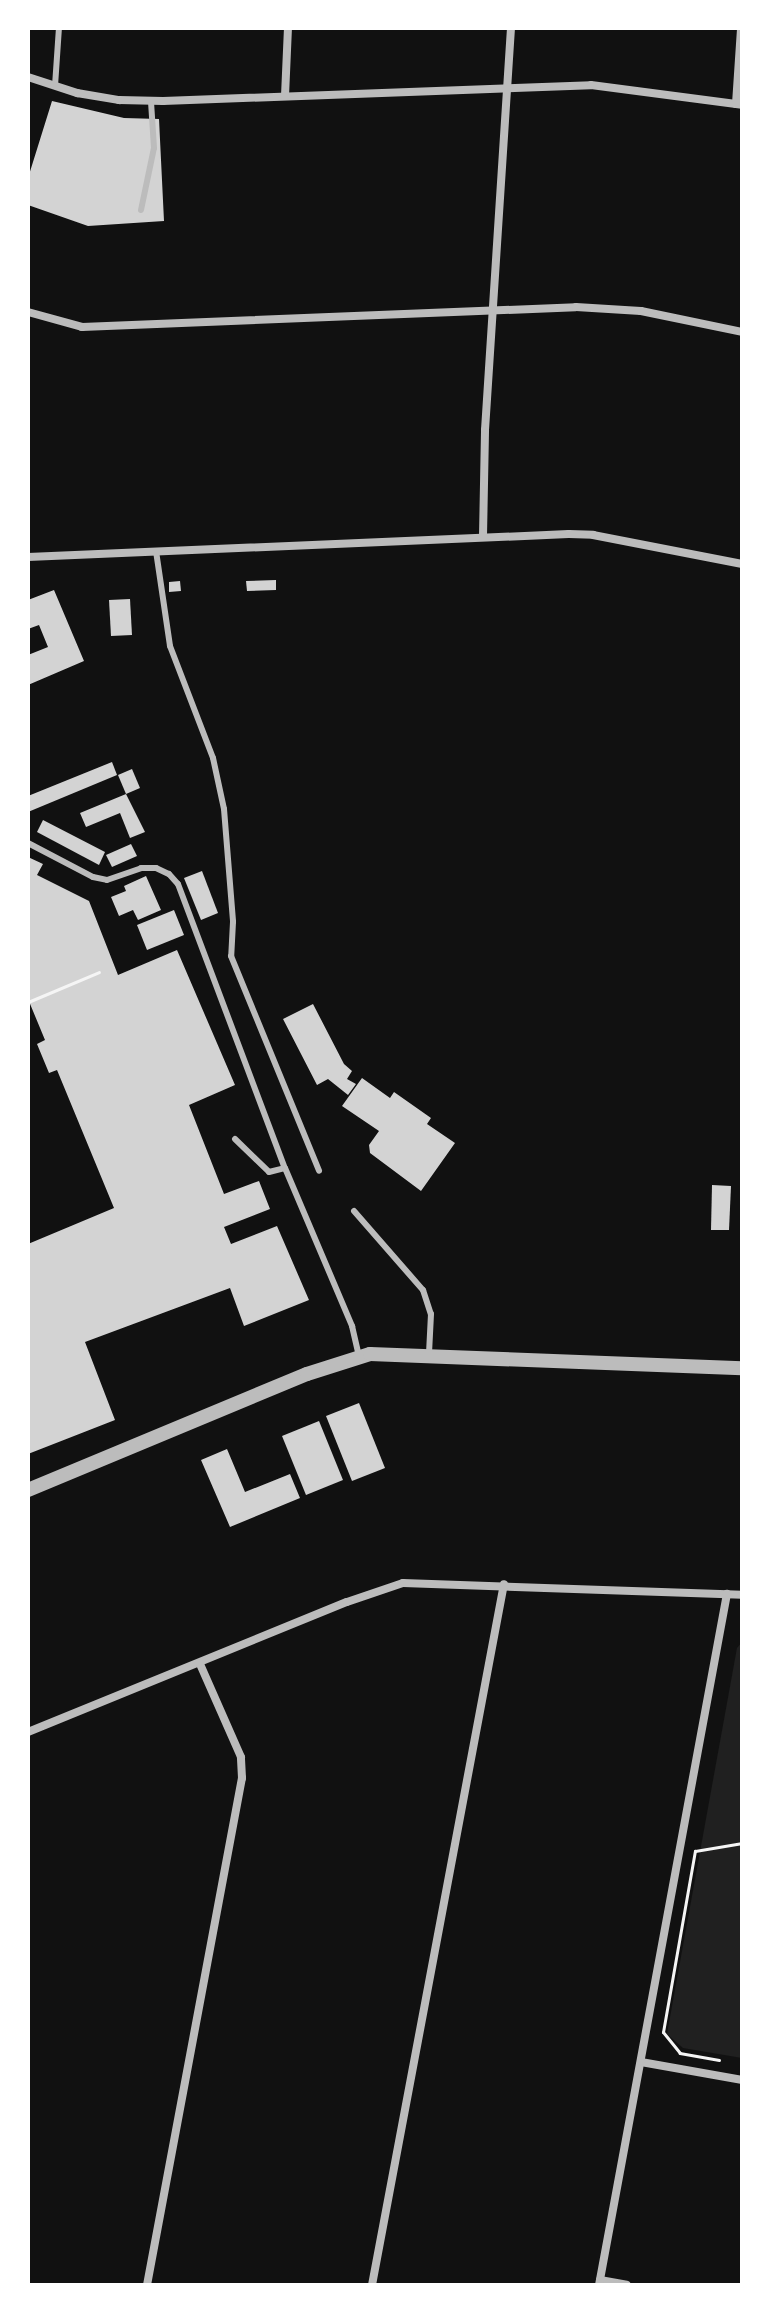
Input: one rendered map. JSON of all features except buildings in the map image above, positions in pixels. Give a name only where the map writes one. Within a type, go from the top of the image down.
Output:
[{"type":"street","points":[[285,96],[288,28]]},
{"type":"street","points":[[483,536],[492,309],[511,28]]},
{"type":"street","points":[[28,77],[100,98],[151,101],[591,85],[739,105],[741,28]]},
{"type":"street","points":[[28,312],[82,327],[492,309],[615,309],[742,332]]},
{"type":"street","points":[[28,557],[483,536],[593,535],[742,564]]},
{"type":"street","points":[[28,1490],[359,1356],[429,1354],[742,1368]]},
{"type":"street","points":[[28,1732],[347,1602],[403,1583],[504,1584],[742,1595]]},
{"type":"street","points":[[372,2285],[504,1584]]},
{"type":"street","points":[[627,2285],[599,2282],[727,1594]]},
{"type":"street","points":[[147,2285],[242,1778],[241,1757],[200,1664]]},
{"type":"street","points":[[641,2062],[742,2080]]},
{"type":"lane","points":[[55,86],[59,28]]},
{"type":"lane","points":[[141,210],[154,148],[151,101]]},
{"type":"lane","points":[[156,551],[170,646],[213,758],[224,809],[233,922],[231,956],[319,1171]]},
{"type":"lane","points":[[28,843],[93,877],[107,880],[141,868],[156,868],[169,874],[178,884],[285,1168],[352,1326],[359,1356]]},
{"type":"lane","points":[[235,1139],[269,1172],[285,1168]]},
{"type":"lane","points":[[354,1211],[423,1290],[431,1314],[429,1354]]},
{"type":"path","points":[[28,1002],[99,972]]},
{"type":"path","points":[[727,2062],[680,2053],[663,2032],[695,1851],[742,1843]]},
{"type":"shaded area","points":[[742,1642],[742,2058],[683,2048],[667,2034],[737,1648]]}]
